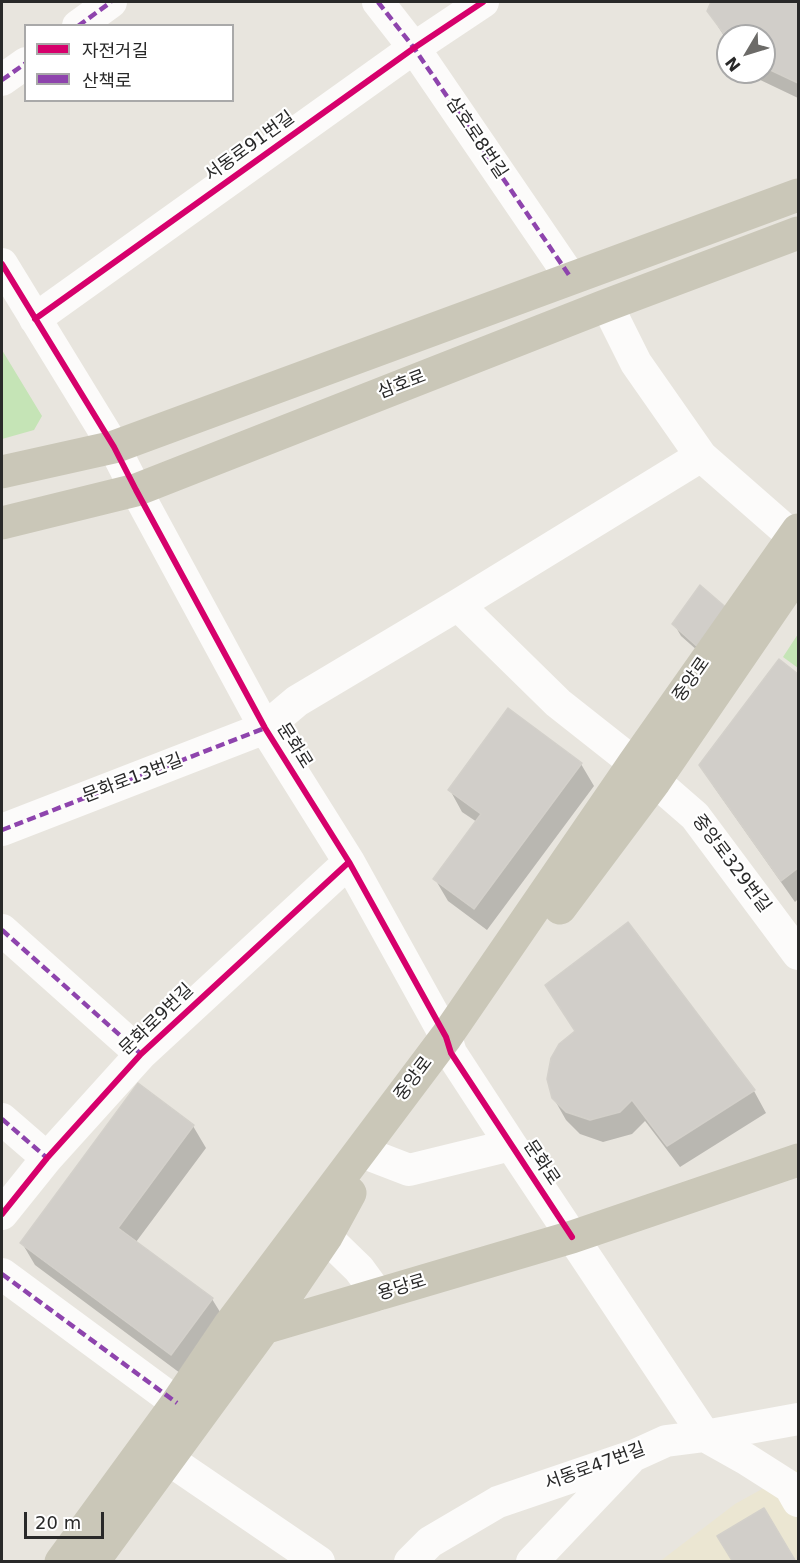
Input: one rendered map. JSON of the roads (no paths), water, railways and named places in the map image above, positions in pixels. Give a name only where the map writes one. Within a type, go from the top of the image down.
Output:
[{"type":"main road","points":[[2,472],[114,447],[798,195]]},
{"type":"main road","name":"삼호로","points":[[2,523],[136,490],[607,304],[798,233]]},
{"type":"main road","name":"중앙로","points":[[645,772],[797,536]]},
{"type":"main road","name":"중앙로","points":[[93,1562],[264,1328],[326,1238],[370,1155],[645,772],[798,572]]},
{"type":"main road","name":"중앙로","points":[[61,1562],[230,1326],[449,1045]]},
{"type":"main road","name":"용당로","points":[[230,1326],[264,1328],[378,1295],[572,1237],[798,1160]]},
{"type":"street","points":[[81,24],[111,2]]},
{"type":"street","name":"삼호로8번길","points":[[378,2],[414,48],[571,278]]},
{"type":"street","name":"서동로91번길","points":[[35,319],[414,48],[483,2]]},
{"type":"street","points":[[2,80],[24,64]]},
{"type":"street","name":"문화로","points":[[2,264],[114,447],[265,728],[349,862],[449,1045],[510,1144],[572,1237]]},
{"type":"street","points":[[607,304],[636,363],[701,456],[797,536]]},
{"type":"street","name":"문화로13번길","points":[[2,830],[265,728],[297,701],[701,456]]},
{"type":"street","name":"중앙로329번길","points":[[458,605],[558,703],[645,772],[695,816],[797,949]]},
{"type":"street","name":"문화로9번길","points":[[2,1214],[47,1158],[141,1054],[349,862]]},
{"type":"street","points":[[2,930],[141,1054]]},
{"type":"street","points":[[2,1119],[47,1158]]},
{"type":"street","points":[[370,1155],[409,1170],[510,1144]]},
{"type":"street","points":[[572,1237],[705,1436],[790,1486],[798,1501]]},
{"type":"street","points":[[326,1238],[359,1269],[378,1295]]},
{"type":"street","points":[[2,1274],[177,1403]]},
{"type":"street","name":"서동로47번길","points":[[410,1562],[430,1542],[498,1502],[633,1456],[666,1441],[798,1419]]},
{"type":"street","points":[[532,1562],[633,1456]]},
{"type":"street","points":[[168,1459],[319,1562]]}]
